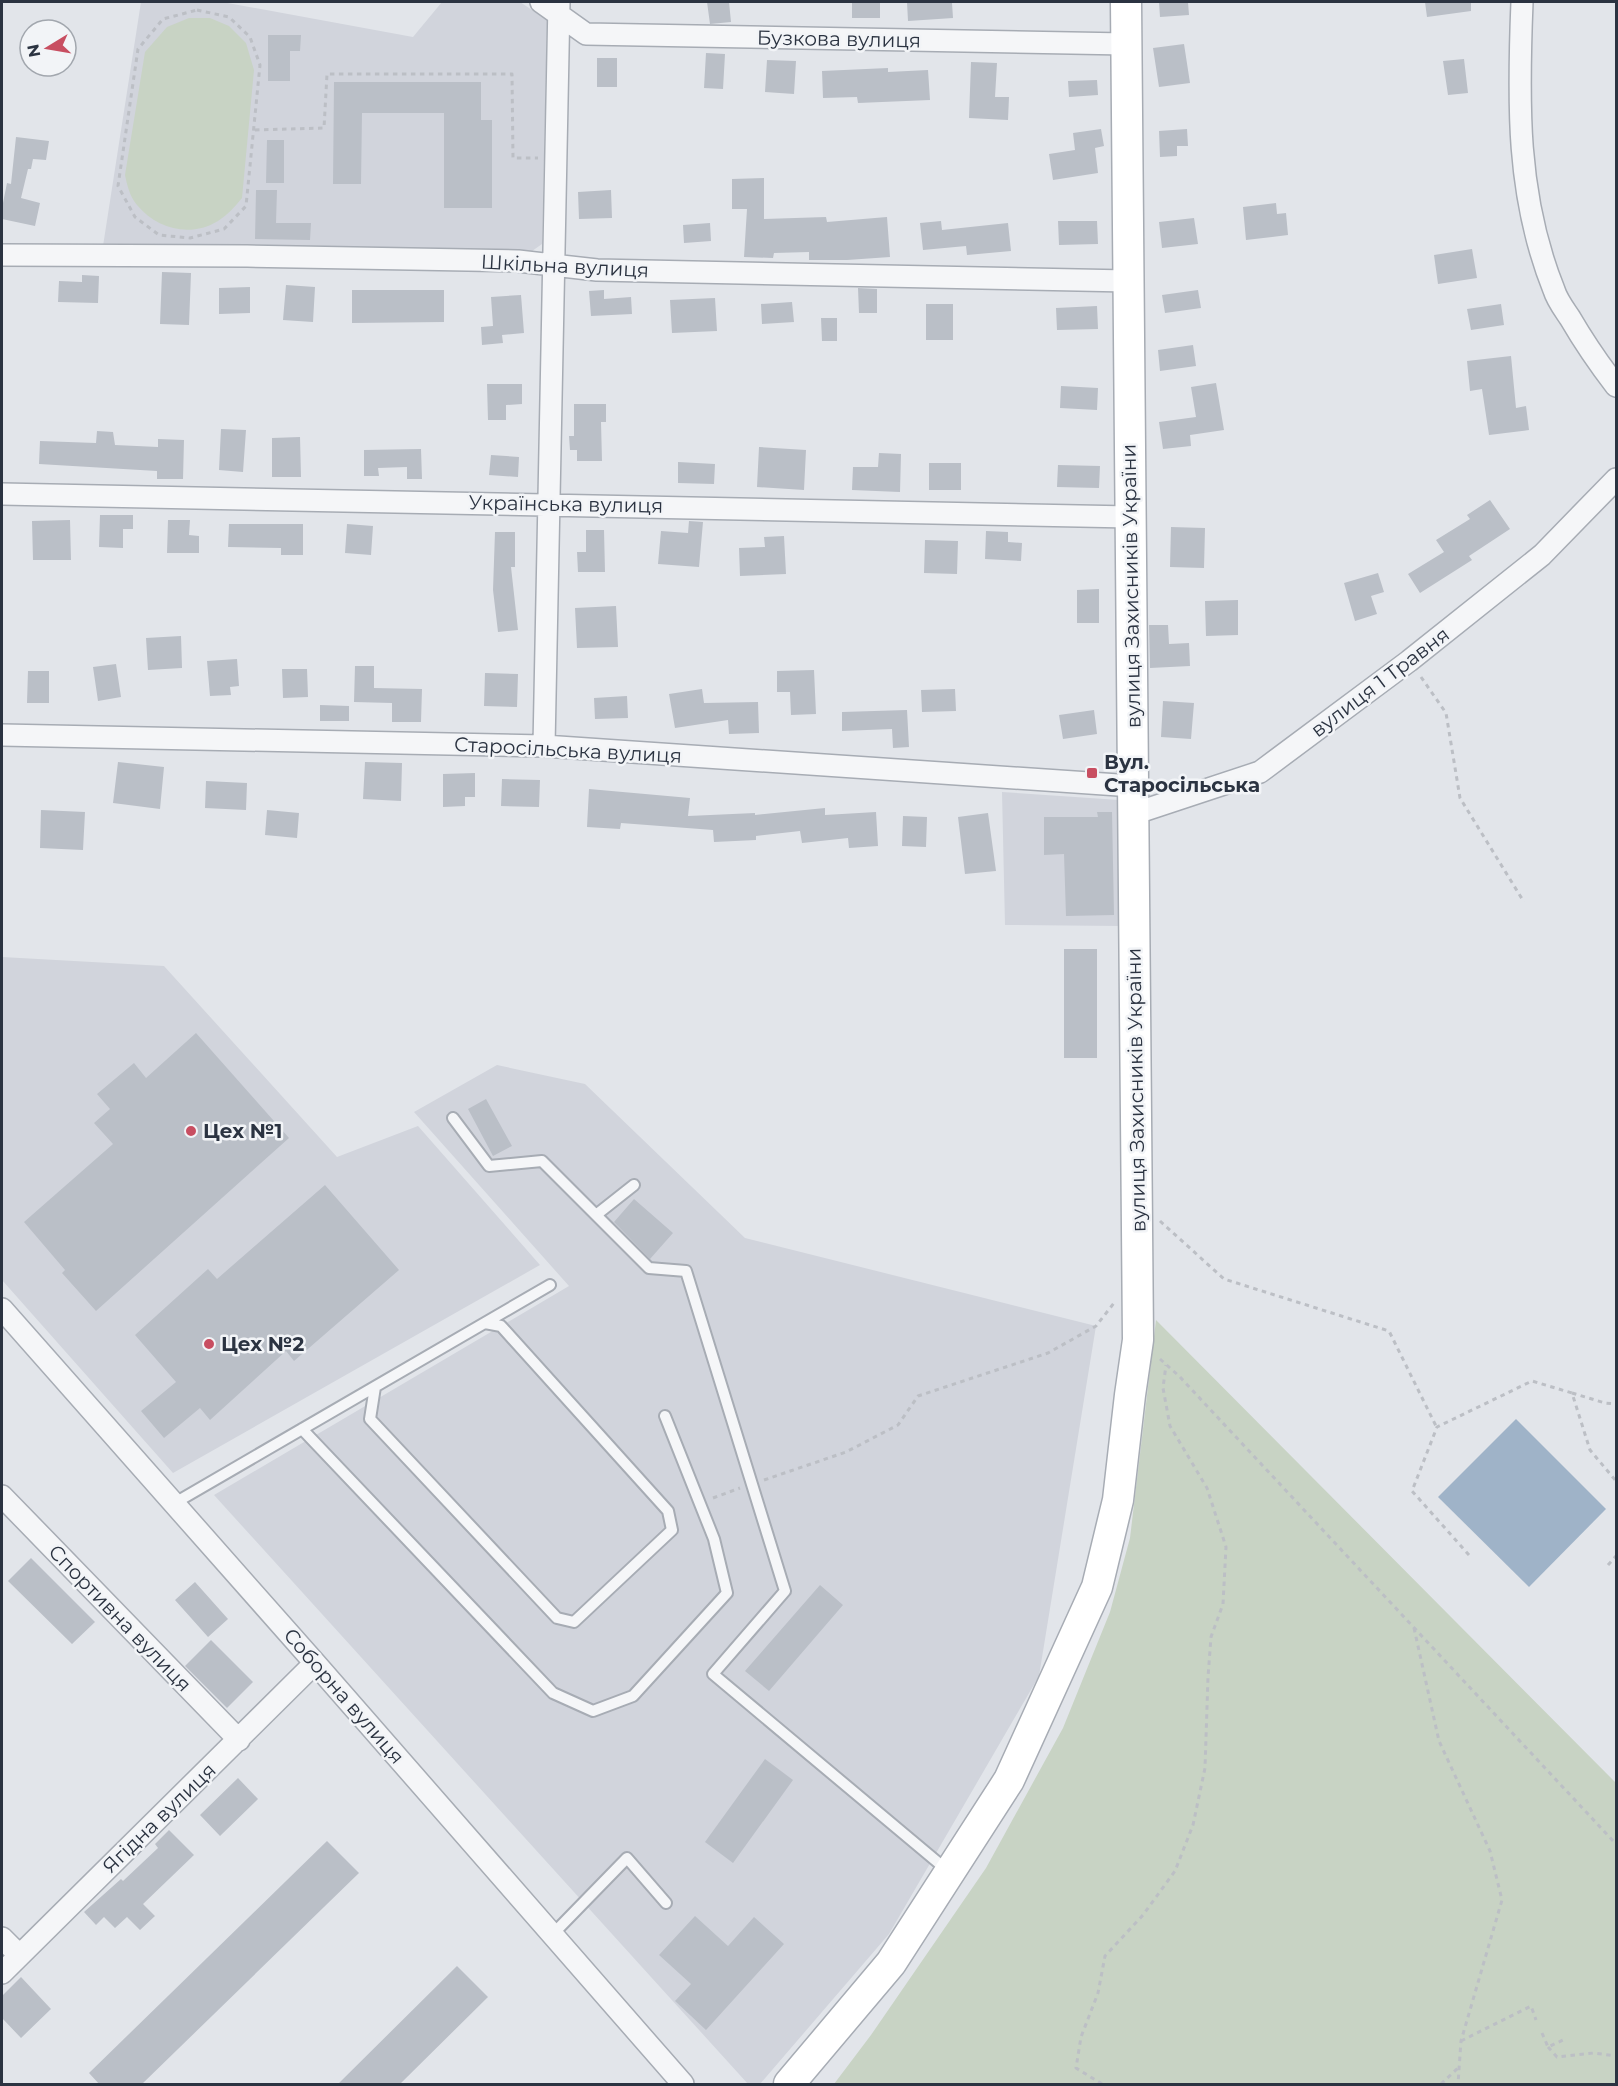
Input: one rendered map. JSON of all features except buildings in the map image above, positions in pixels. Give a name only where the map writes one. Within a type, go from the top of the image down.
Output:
[{"type":"street","name":"вулиця Захисників України","points":[[789,2085],[891,1963],[1009,1780],[1096,1587],[1118,1500],[1138,1340],[1126,2]]},
{"type":"street","points":[[1522,2],[1519,76],[1521,150],[1530,216],[1554,292],[1590,352],[1617,386]]},
{"type":"street","name":"Бузкова вулиця","points":[[553,5],[586,34],[1126,44]]},
{"type":"street","points":[[544,746],[556,158],[553,5]]},
{"type":"street","name":"Шкільна вулиця","points":[[2,255],[247,256],[518,261],[597,270],[1128,281]]},
{"type":"street","name":"вулиця 1 Травня","points":[[1133,800],[1260,772],[1409,661],[1542,555],[1617,479]]},
{"type":"street","name":"Українська вулиця","points":[[2,494],[1130,517]]},
{"type":"street","name":"Старосільська вулиця","points":[[2,735],[544,746],[1133,800]]},
{"type":"street","name":"Соборна вулиця","points":[[2,1309],[683,2085]]},
{"type":"street","name":"Спортивна вулиця","points":[[2,1496],[239,1740]]},
{"type":"street","name":"Ягідна вулиця","points":[[2,1973],[315,1663]]},
{"type":"street","points":[[2,1938],[19,1955]]},
{"type":"lane","points":[[453,1118],[489,1166],[542,1161],[649,1268],[686,1271],[785,1591],[712,1674],[950,1872]]},
{"type":"lane","points":[[596,1215],[634,1185]]},
{"type":"lane","points":[[173,1504],[550,1285]]},
{"type":"lane","points":[[375,1387],[370,1419],[557,1618],[574,1622],[672,1530],[668,1511],[501,1326],[485,1323]]},
{"type":"lane","points":[[302,1429],[553,1693],[593,1711],[633,1696],[727,1593],[714,1539],[665,1416]]},
{"type":"lane","points":[[552,1935],[627,1858],[666,1903]]},
{"type":"path","points":[[197,10],[229,17],[250,37],[260,65],[255,130],[246,206],[224,229],[190,238],[159,235],[135,217],[118,186],[138,49],[164,19],[197,10]]},
{"type":"path","points":[[255,130],[324,128],[327,74],[512,74],[513,158],[556,158]]},
{"type":"path","points":[[1409,661],[1446,713],[1460,798],[1524,902]]},
{"type":"path","points":[[1137,1199],[1224,1279],[1389,1331],[1437,1427]]},
{"type":"path","points":[[700,1503],[846,1452],[898,1425],[918,1396],[1048,1353],[1096,1326],[1138,1273]]},
{"type":"path","points":[[1138,1340],[1166,1365],[1617,1844]]},
{"type":"path","points":[[1102,2085],[1076,2068],[1081,2037],[1098,1993],[1105,1956],[1143,1915],[1175,1871],[1193,1825],[1205,1768],[1211,1638],[1223,1604],[1226,1547],[1207,1488],[1170,1426],[1162,1388],[1166,1365]]},
{"type":"path","points":[[1469,1555],[1412,1491],[1437,1427],[1532,1382],[1605,1403],[1617,1404]]},
{"type":"path","points":[[1572,1393],[1590,1450],[1617,1481]]},
{"type":"path","points":[[1608,1565],[1617,1556]]},
{"type":"path","points":[[1414,1628],[1439,1741],[1490,1851],[1502,1900],[1461,2041],[1458,2085]]},
{"type":"path","points":[[1461,2041],[1531,2006],[1536,2020]]},
{"type":"path","points":[[1542,2033],[1548,2047],[1557,2057],[1594,2053],[1617,2056]]},
{"type":"path","points":[[1548,2047],[1563,2040]]},
{"type":"path","points":[[1441,2085],[1460,2066]]},
{"type":"shaded area","points":[[141,2],[222,2],[413,37],[442,2],[520,2],[547,20],[542,244],[525,256],[103,246]]},
{"type":"shaded area","points":[[1002,792],[1119,800],[1121,926],[1005,925]]},
{"type":"shaded area","points":[[2,957],[164,966],[337,1157],[418,1126],[540,1265],[173,1473],[2,1280]]},
{"type":"shaded area","points":[[497,1065],[585,1084],[745,1238],[1096,1326],[1039,1676],[889,1934],[760,2084],[748,2084],[214,1495],[569,1286],[414,1112]]},
{"type":"green space","points":[[189,18],[210,18],[229,26],[246,43],[254,70],[242,198],[218,221],[196,229],[185,230],[164,225],[145,213],[132,198],[125,175],[145,52],[167,27]]},
{"type":"green space","points":[[1156,1320],[1616,1783],[1616,2084],[834,2084],[871,2035],[986,1868],[1063,1728],[1110,1612],[1130,1538]]},
{"type":"water","points":[[1516,1419],[1606,1509],[1529,1587],[1438,1497]]},
{"type":"place","name":"Вул. Старосільська","points":[[1092,773]]},
{"type":"place","name":"Цех №1","points":[[191,1131]]},
{"type":"place","name":"Цех №2","points":[[209,1344]]}]
